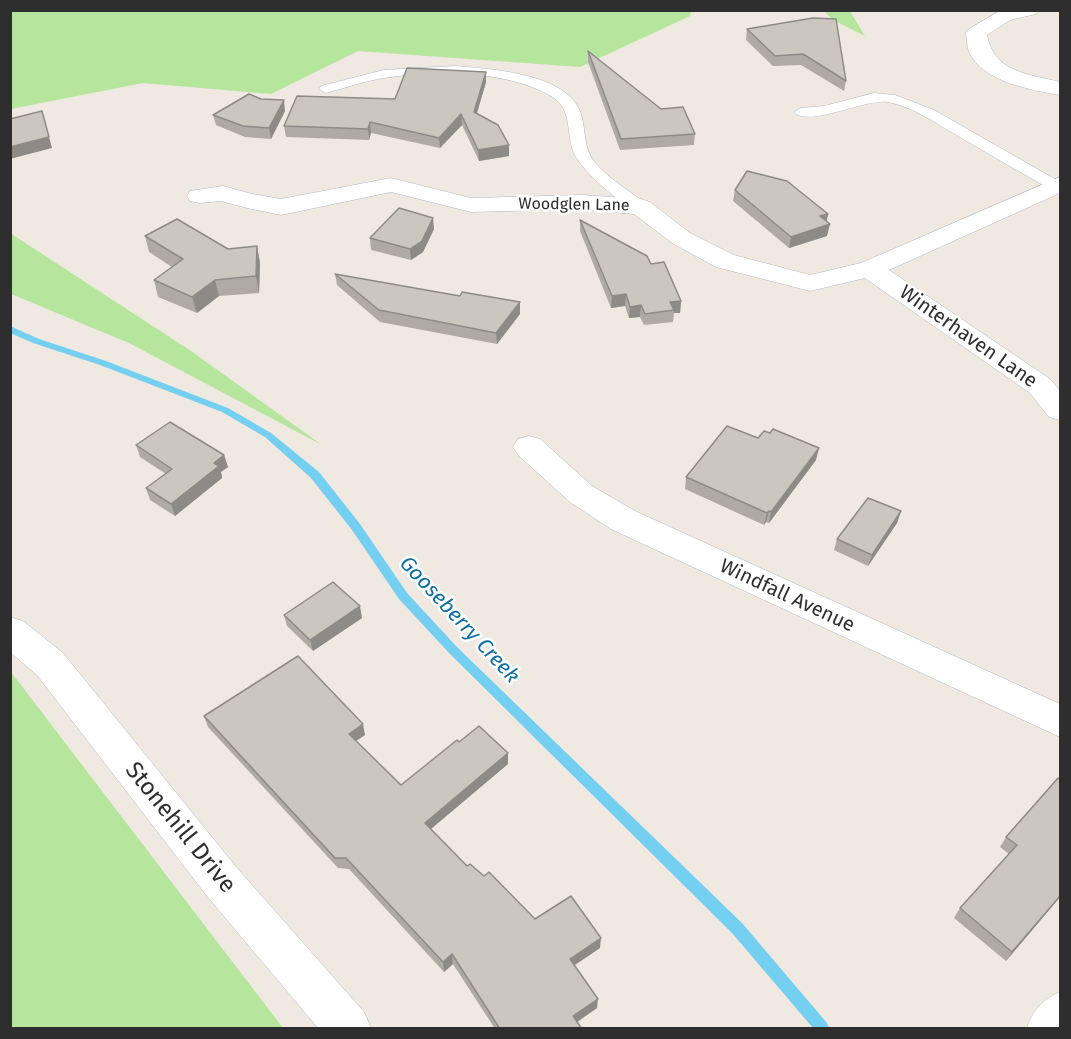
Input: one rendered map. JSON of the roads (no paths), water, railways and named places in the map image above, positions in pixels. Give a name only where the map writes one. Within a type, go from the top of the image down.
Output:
[{"type":"street","points":[[1029,10],[1003,16],[976,33],[979,51],[1000,73],[1060,89]]},
{"type":"street","name":"Woodglen Lane","points":[[199,196],[223,193],[247,201],[281,207],[391,185],[471,205],[582,202],[641,207],[681,237],[725,261],[810,283],[870,269],[1058,185]]},
{"type":"street","name":"Winterhaven Lane","points":[[870,269],[1040,386],[1060,410]]},
{"type":"street","name":"Windfall Avenue","points":[[529,447],[581,494],[623,520],[1060,721]]},
{"type":"street","name":"Stonehill Drive","points":[[10,631],[50,664],[222,882],[348,1029]]},
{"type":"street","points":[[1050,1029],[1060,1015]]},
{"type":"lane","points":[[327,89],[384,74],[431,70],[467,70],[549,87],[571,107],[583,156],[605,180],[641,207]]},
{"type":"lane","points":[[801,112],[824,110],[874,97],[890,98],[929,113],[1058,185]]},
{"type":"waterway","name":"Gooseberry Creek","points":[[10,329],[36,341],[103,363],[225,410],[268,435],[315,475],[356,527],[403,596],[454,651],[737,928],[822,1028]]}]
